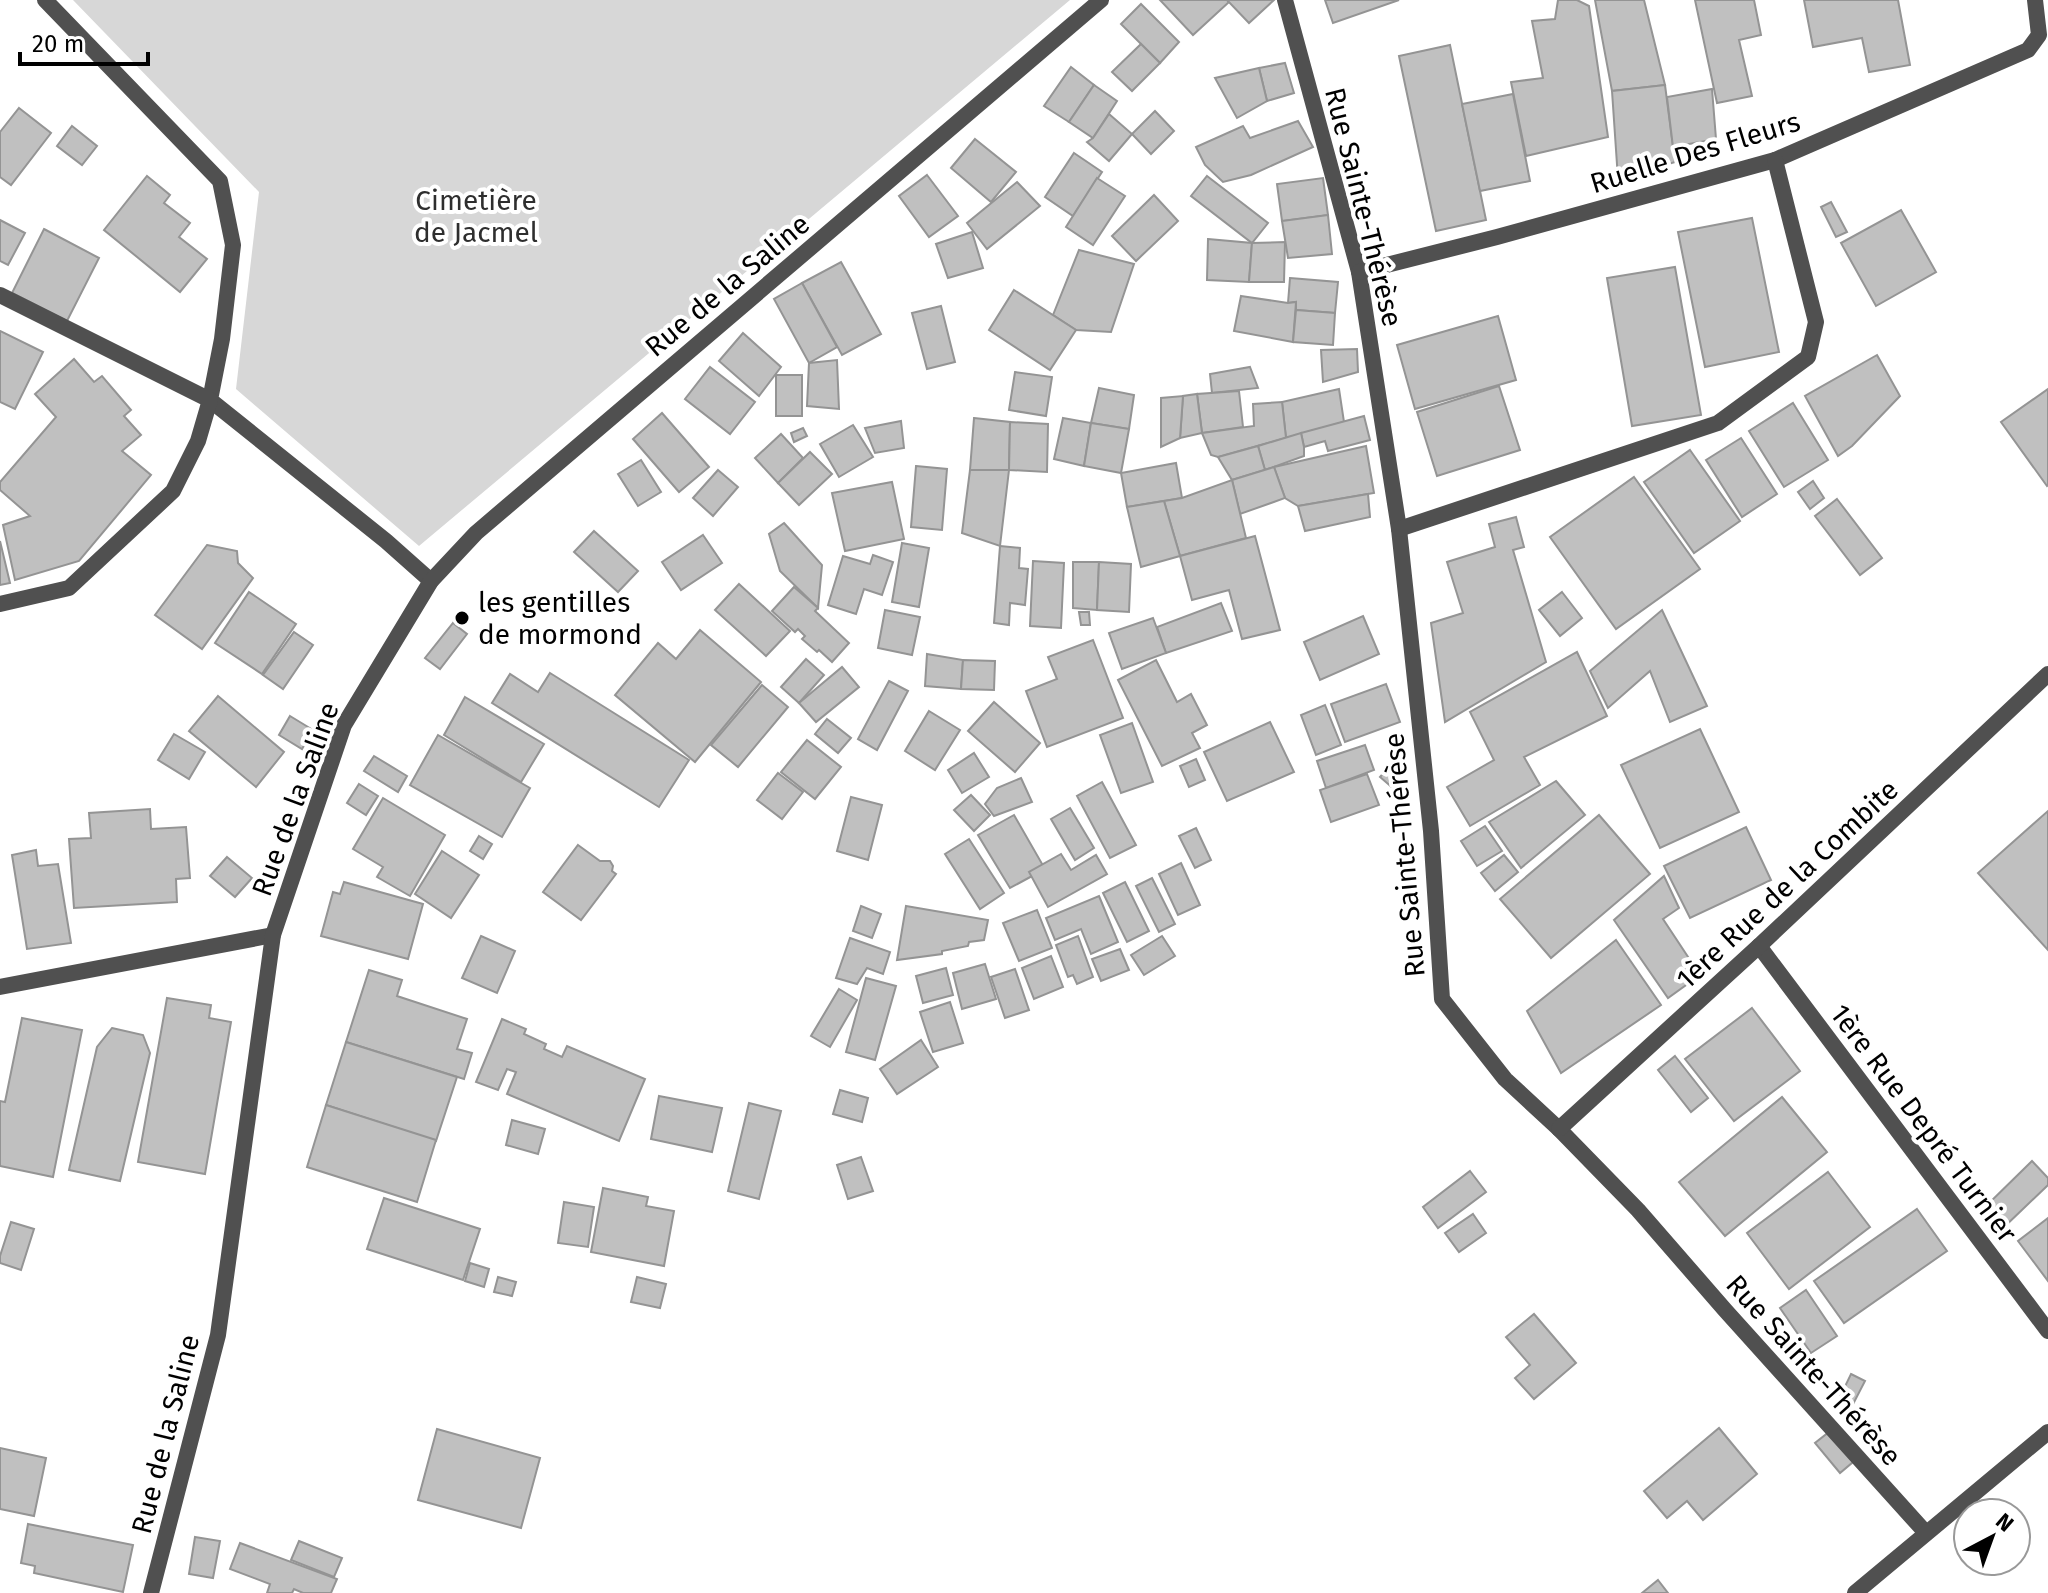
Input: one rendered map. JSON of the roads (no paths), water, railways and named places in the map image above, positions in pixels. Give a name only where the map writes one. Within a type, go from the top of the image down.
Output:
[{"type":"street","points":[[0,604],[69,588],[173,491],[198,441],[210,400],[222,339],[233,245],[220,181],[45,0]]},
{"type":"street","name":"Rue de la Saline","points":[[151,1593],[218,1335],[273,935],[344,725],[431,581],[476,533],[1101,0]]},
{"type":"street","name":"Rue Sainte-Thérèse","points":[[1285,0],[1359,272],[1399,529],[1431,831],[1442,999],[1505,1079],[1638,1210],[1926,1533]]},
{"type":"street","name":"Ruelle Des Fleurs","points":[[1359,272],[1775,160],[2028,50],[2039,35],[2035,0]]},
{"type":"street","points":[[1399,529],[1718,423],[1808,357],[1816,322],[1775,160]]},
{"type":"street","points":[[0,295],[210,400],[386,541],[431,581]]},
{"type":"street","name":"1ère Rue de la Combite","points":[[1559,1129],[2048,674]]},
{"type":"street","points":[[0,987],[273,935]]},
{"type":"street","name":"1ère Rue Depré Turnier","points":[[1759,946],[2048,1331]]},
{"type":"street","points":[[1855,1593],[2048,1432]]},
{"type":"place","name":"les gentilles de mormond","points":[[462,618]]},
{"type":"park label","name":"Cimetière de Jacmel","points":[[476,216]]}]
